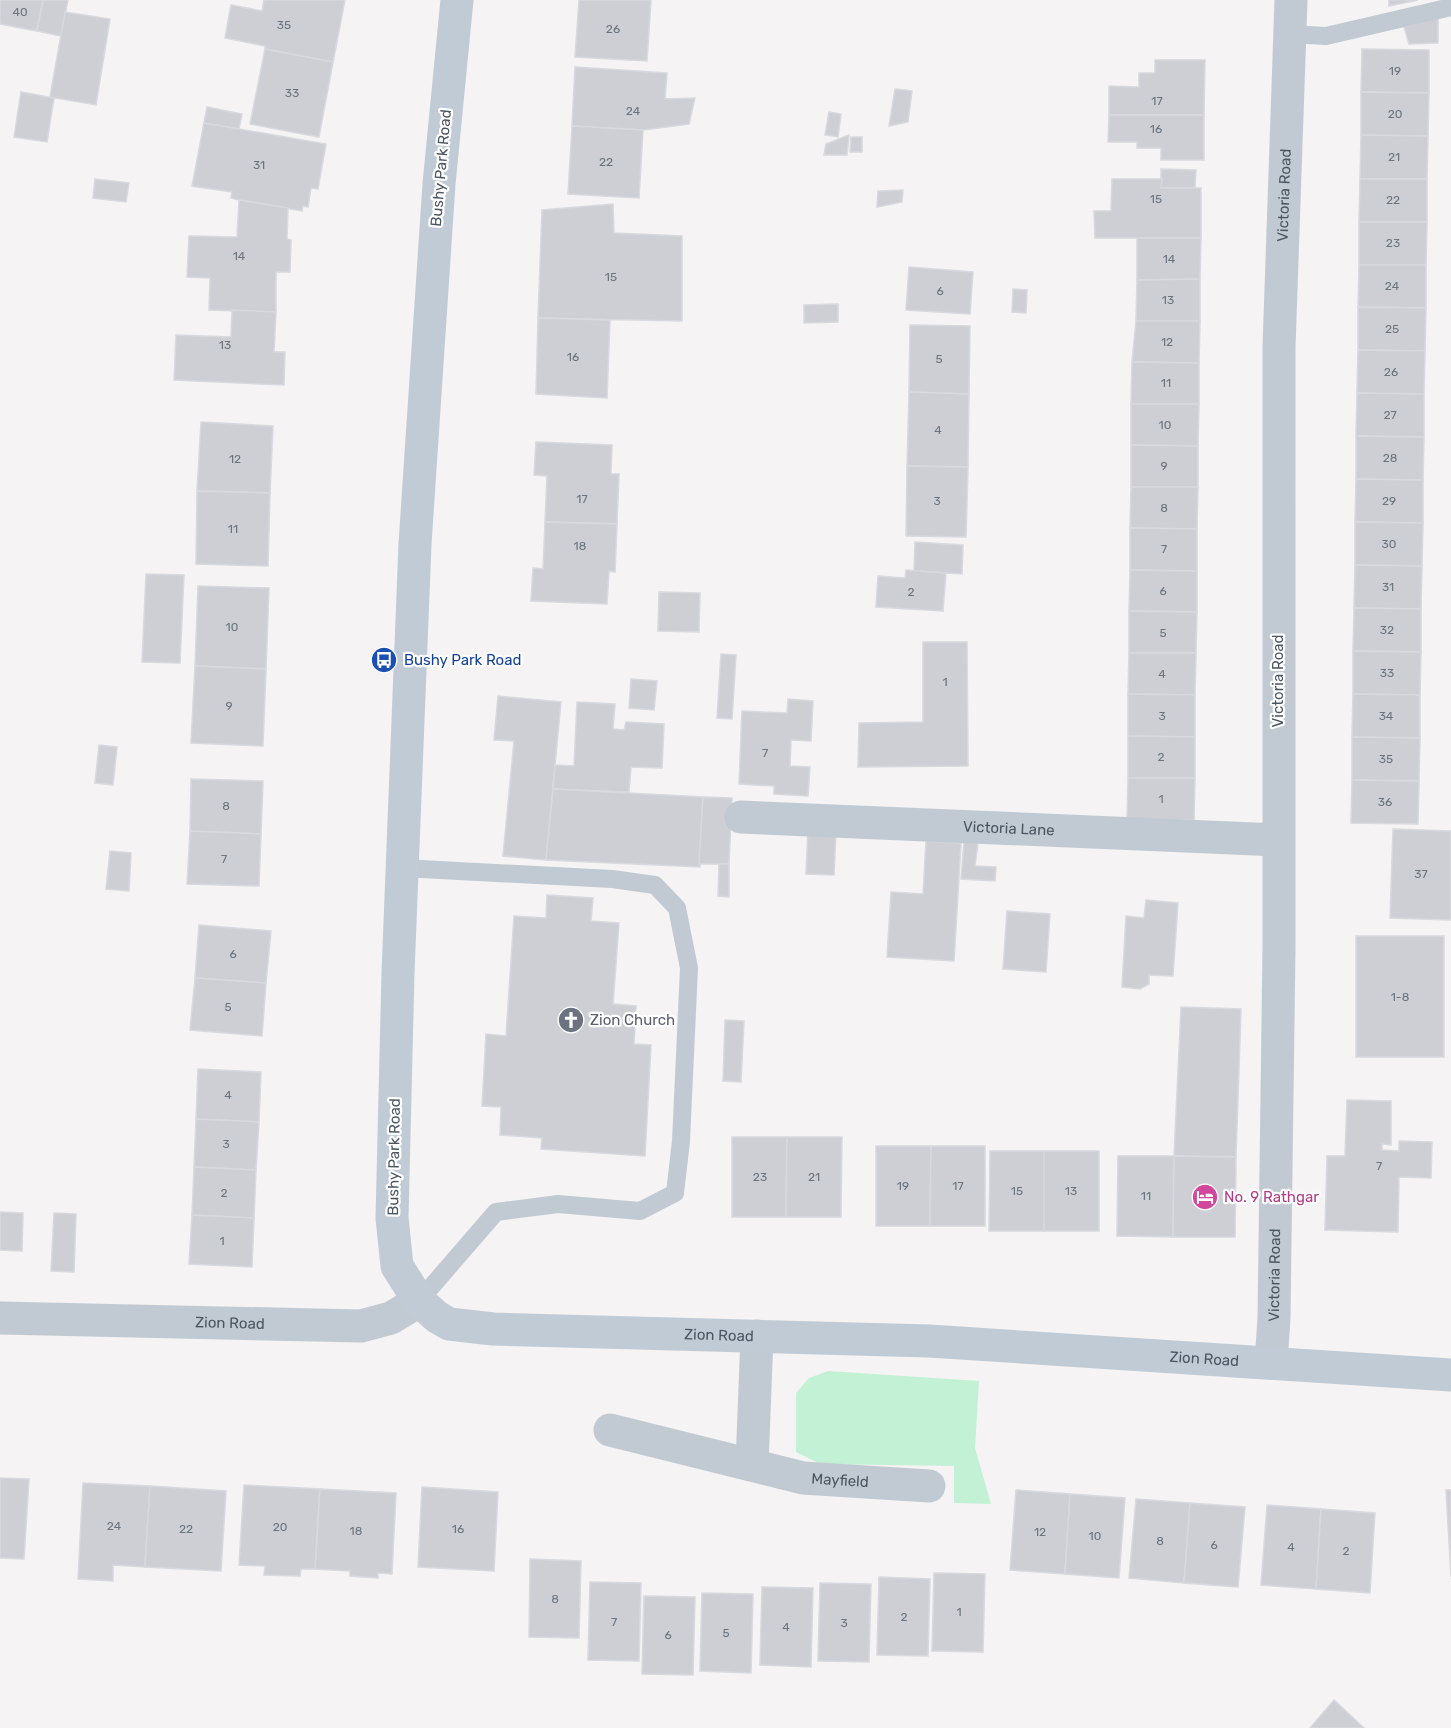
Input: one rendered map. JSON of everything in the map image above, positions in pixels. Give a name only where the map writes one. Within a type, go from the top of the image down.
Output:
[{"type":"street","name":"Bushy Park Road","points":[[419,1301],[397,1266],[392,1218],[402,868],[415,544],[439,184],[457,0]]},
{"type":"street","name":"Victoria Road","points":[[1271,1363],[1275,1234],[1279,347],[1292,0]]},
{"type":"street","name":"Victoria Lane","points":[[741,817],[1278,840]]},
{"type":"street","name":"Zion Road","points":[[0,1318],[361,1326],[391,1318],[419,1301],[449,1324],[493,1329],[918,1341],[1451,1375]]},
{"type":"street","points":[[752,1465],[757,1336]]},
{"type":"street","name":"Mayfield","points":[[610,1430],[803,1478],[929,1486]]},
{"type":"lane","points":[[1290,34],[1326,36],[1451,7]]},
{"type":"lane","points":[[402,868],[612,879],[655,885],[677,908],[689,968],[681,1141],[675,1193],[640,1211],[558,1204],[496,1212],[419,1301]]},
{"type":"green space","points":[[828,1371],[979,1381],[975,1448],[991,1504],[954,1503],[954,1466],[820,1464],[796,1452],[796,1393],[809,1378]]},
{"type":"building","points":[[0,0],[43,0],[37,31],[0,24]]},
{"type":"building","points":[[43,0],[68,0],[61,36],[37,31]]},
{"type":"building","points":[[264,0],[345,0],[333,62],[265,49],[265,46],[225,38],[231,5],[262,11]]},
{"type":"building","points":[[579,0],[651,0],[647,61],[575,57]]},
{"type":"building","points":[[1389,0],[1418,0],[1389,6]]},
{"type":"building","points":[[65,12],[110,19],[96,105],[50,97]]},
{"type":"building","points":[[1438,18],[1438,43],[1409,44],[1404,27]]},
{"type":"building","points":[[265,49],[333,62],[319,137],[250,124]]},
{"type":"building","points":[[1362,49],[1429,50],[1429,93],[1361,92]]},
{"type":"building","points":[[1155,60],[1205,60],[1204,115],[1109,115],[1109,86],[1139,87],[1139,73],[1155,73]]},
{"type":"building","points":[[575,67],[667,73],[665,99],[695,98],[689,124],[643,130],[572,126]]},
{"type":"building","points":[[895,89],[912,91],[908,122],[889,126]]},
{"type":"building","points":[[21,92],[54,98],[47,142],[14,137]]},
{"type":"building","points":[[1361,92],[1429,93],[1428,136],[1361,135]]},
{"type":"building","points":[[207,107],[242,114],[239,129],[204,123]]},
{"type":"building","points":[[829,112],[841,114],[838,137],[825,135]]},
{"type":"building","points":[[1109,115],[1204,115],[1204,160],[1161,160],[1161,148],[1137,148],[1137,142],[1108,142]]},
{"type":"building","points":[[204,123],[326,144],[318,189],[311,188],[308,207],[303,206],[302,211],[239,200],[231,198],[232,192],[192,186]]},
{"type":"building","points":[[572,126],[643,130],[639,198],[568,194]]},
{"type":"building","points":[[849,135],[847,155],[824,155],[826,144]]},
{"type":"building","points":[[1361,135],[1428,136],[1427,179],[1360,179]]},
{"type":"building","points":[[851,137],[862,137],[862,152],[850,152]]},
{"type":"building","points":[[1161,169],[1196,170],[1195,188],[1161,188]]},
{"type":"building","points":[[95,179],[129,183],[126,202],[93,198]]},
{"type":"building","points":[[1112,179],[1162,179],[1161,188],[1201,188],[1201,238],[1095,238],[1094,211],[1111,211]]},
{"type":"building","points":[[1360,179],[1427,179],[1427,222],[1359,222]]},
{"type":"building","points":[[903,190],[902,202],[877,207],[878,191]]},
{"type":"building","points":[[239,200],[288,208],[287,239],[291,240],[290,272],[276,272],[276,312],[209,310],[210,278],[187,277],[189,236],[237,237]]},
{"type":"building","points":[[613,204],[614,233],[682,236],[682,321],[538,318],[542,210]]},
{"type":"building","points":[[1359,222],[1427,222],[1426,265],[1359,265]]},
{"type":"building","points":[[1137,238],[1201,238],[1200,279],[1137,280]]},
{"type":"building","points":[[1359,265],[1426,265],[1426,308],[1358,307]]},
{"type":"building","points":[[909,267],[973,272],[970,314],[906,310]]},
{"type":"building","points":[[1200,279],[1200,321],[1136,321],[1137,280]]},
{"type":"building","points":[[1013,289],[1027,290],[1026,313],[1012,312]]},
{"type":"building","points":[[838,304],[838,322],[804,323],[804,305]]},
{"type":"building","points":[[1358,307],[1426,308],[1425,351],[1358,350]]},
{"type":"building","points":[[232,310],[276,312],[274,352],[285,352],[284,385],[174,380],[176,335],[231,337]]},
{"type":"building","points":[[538,318],[610,320],[607,398],[536,394]]},
{"type":"building","points":[[1136,321],[1200,321],[1199,363],[1132,362]]},
{"type":"building","points":[[910,325],[970,326],[969,394],[909,392]]},
{"type":"building","points":[[1358,350],[1425,351],[1424,394],[1357,393]]},
{"type":"building","points":[[1132,362],[1199,363],[1199,404],[1131,404]]},
{"type":"building","points":[[909,392],[969,394],[968,467],[907,466]]},
{"type":"building","points":[[1357,393],[1424,394],[1424,437],[1356,436]]},
{"type":"building","points":[[1131,404],[1199,404],[1198,446],[1131,445]]},
{"type":"building","points":[[201,422],[273,426],[270,493],[197,491]]},
{"type":"building","points":[[1356,436],[1424,437],[1423,480],[1356,479]]},
{"type":"building","points":[[536,442],[612,445],[611,474],[619,474],[617,524],[545,522],[547,476],[534,475]]},
{"type":"building","points":[[1131,445],[1198,446],[1198,487],[1131,487]]},
{"type":"building","points":[[907,466],[968,467],[966,537],[906,536]]},
{"type":"building","points":[[1356,479],[1423,480],[1423,523],[1355,522]]},
{"type":"building","points":[[1131,487],[1198,487],[1197,529],[1130,528]]},
{"type":"building","points":[[197,491],[270,493],[268,566],[196,564]]},
{"type":"building","points":[[545,522],[617,524],[615,572],[609,571],[607,604],[531,601],[533,568],[543,569]]},
{"type":"building","points":[[1355,522],[1423,523],[1422,566],[1355,565]]},
{"type":"building","points":[[1130,528],[1197,529],[1197,571],[1130,570]]},
{"type":"building","points":[[915,542],[963,545],[962,574],[914,571]]},
{"type":"building","points":[[1355,565],[1422,566],[1421,609],[1354,608]]},
{"type":"building","points":[[906,570],[946,573],[943,611],[876,607],[878,576],[905,578]]},
{"type":"building","points":[[1130,570],[1197,571],[1197,612],[1129,611]]},
{"type":"building","points":[[146,574],[184,575],[180,663],[142,662]]},
{"type":"building","points":[[198,586],[269,588],[266,669],[195,666]]},
{"type":"building","points":[[659,592],[700,593],[699,632],[658,631]]},
{"type":"building","points":[[1354,608],[1421,609],[1421,652],[1353,651]]},
{"type":"building","points":[[1129,611],[1197,612],[1196,653],[1129,653]]},
{"type":"building","points":[[923,642],[967,642],[968,766],[858,767],[859,723],[923,722]]},
{"type":"building","points":[[1353,651],[1421,652],[1420,695],[1353,694]]},
{"type":"building","points":[[1129,653],[1196,653],[1195,695],[1128,694]]},
{"type":"building","points":[[721,654],[736,655],[732,719],[717,718]]},
{"type":"building","points":[[195,666],[266,669],[263,746],[191,743]]},
{"type":"building","points":[[631,679],[657,681],[654,710],[629,708]]},
{"type":"building","points":[[1128,694],[1195,695],[1195,737],[1128,736]]},
{"type":"building","points":[[1353,694],[1420,695],[1420,738],[1352,737]]},
{"type":"building","points":[[498,696],[561,702],[546,860],[503,856],[514,741],[494,740]]},
{"type":"building","points":[[788,699],[813,701],[811,741],[791,740],[790,766],[810,767],[808,796],[774,794],[774,786],[739,784],[742,711],[787,713]]},
{"type":"building","points":[[577,702],[615,704],[613,729],[624,730],[626,722],[664,724],[662,768],[631,767],[629,792],[553,789],[555,765],[574,766]]},
{"type":"building","points":[[1128,736],[1195,737],[1195,778],[1128,778]]},
{"type":"building","points":[[1352,737],[1420,738],[1419,781],[1352,780]]},
{"type":"building","points":[[99,745],[117,747],[113,785],[95,783]]},
{"type":"building","points":[[1128,778],[1195,778],[1194,820],[1127,819]]},
{"type":"building","points":[[191,779],[263,781],[261,834],[190,831]]},
{"type":"building","points":[[1352,780],[1419,781],[1418,824],[1351,823]]},
{"type":"building","points":[[553,789],[703,797],[700,867],[546,860]]},
{"type":"building","points":[[703,797],[732,798],[729,864],[699,864]]},
{"type":"building","points":[[1393,829],[1451,831],[1451,920],[1390,918]]},
{"type":"building","points":[[808,830],[836,831],[834,875],[806,874]]},
{"type":"building","points":[[190,831],[261,834],[259,886],[187,884]]},
{"type":"building","points":[[926,841],[961,843],[954,961],[887,957],[891,892],[923,894]]},
{"type":"building","points":[[964,842],[978,843],[975,866],[996,867],[995,881],[961,879]]},
{"type":"building","points":[[110,851],[131,853],[129,891],[106,889]]},
{"type":"building","points":[[719,864],[729,864],[729,897],[718,896]]},
{"type":"building","name":"Zion Church","points":[[547,895],[593,898],[591,921],[619,923],[613,1004],[636,1006],[634,1044],[651,1045],[645,1156],[541,1149],[542,1138],[500,1135],[501,1107],[482,1106],[486,1034],[506,1036],[514,916],[546,918]]},
{"type":"building","points":[[1146,900],[1178,903],[1173,976],[1149,975],[1149,984],[1140,989],[1122,987],[1126,916],[1144,918]]},
{"type":"building","points":[[1007,911],[1050,914],[1046,972],[1003,969]]},
{"type":"building","points":[[199,925],[271,931],[266,983],[195,978]]},
{"type":"building","points":[[1356,936],[1444,936],[1444,1057],[1356,1057]]},
{"type":"building","points":[[195,978],[266,983],[262,1036],[190,1030]]},
{"type":"building","points":[[1181,1007],[1241,1009],[1236,1157],[1174,1156]]},
{"type":"building","points":[[725,1020],[744,1021],[741,1082],[723,1081]]},
{"type":"building","points":[[198,1069],[261,1072],[259,1122],[196,1119]]},
{"type":"building","points":[[1347,1100],[1391,1101],[1391,1145],[1382,1144],[1382,1150],[1399,1151],[1399,1141],[1432,1142],[1431,1178],[1399,1177],[1398,1232],[1325,1230],[1327,1156],[1345,1156]]},
{"type":"building","points":[[196,1119],[259,1122],[256,1170],[194,1167]]},
{"type":"building","points":[[732,1137],[787,1137],[786,1217],[732,1217]]},
{"type":"building","points":[[787,1137],[842,1137],[841,1217],[786,1217]]},
{"type":"building","points":[[876,1146],[931,1146],[930,1226],[876,1226]]},
{"type":"building","points":[[931,1146],[985,1146],[985,1226],[930,1226]]},
{"type":"building","points":[[990,1151],[1044,1151],[1044,1231],[989,1231]]},
{"type":"building","points":[[1044,1151],[1099,1151],[1099,1231],[1044,1231]]},
{"type":"building","points":[[1118,1156],[1174,1156],[1173,1237],[1117,1236]]},
{"type":"building","points":[[1174,1156],[1236,1157],[1235,1237],[1173,1237]]},
{"type":"building","points":[[194,1167],[256,1170],[254,1218],[192,1215]]},
{"type":"building","points":[[0,1212],[23,1213],[22,1251],[0,1250]]},
{"type":"building","points":[[54,1213],[76,1214],[74,1272],[51,1271]]},
{"type":"building","points":[[192,1215],[254,1218],[252,1267],[189,1264]]},
{"type":"building","points":[[0,1478],[29,1479],[24,1559],[0,1558]]},
{"type":"building","points":[[83,1483],[150,1486],[145,1567],[113,1565],[113,1581],[78,1579]]},
{"type":"building","points":[[244,1485],[320,1489],[315,1569],[301,1569],[300,1576],[264,1575],[265,1566],[239,1565]]},
{"type":"building","points":[[150,1486],[226,1491],[221,1571],[145,1567]]},
{"type":"building","points":[[422,1487],[498,1492],[494,1571],[418,1567]]},
{"type":"building","points":[[320,1489],[396,1493],[392,1574],[378,1573],[378,1578],[350,1576],[350,1571],[315,1569]]},
{"type":"building","points":[[1016,1490],[1070,1494],[1065,1574],[1010,1570]]},
{"type":"building","points":[[1446,1490],[1451,1490],[1451,1577]]},
{"type":"building","points":[[1070,1494],[1125,1498],[1119,1578],[1065,1574]]},
{"type":"building","points":[[1136,1499],[1190,1503],[1184,1583],[1129,1578]]},
{"type":"building","points":[[1190,1503],[1245,1507],[1238,1587],[1184,1583]]},
{"type":"building","points":[[1267,1505],[1321,1509],[1316,1589],[1261,1585]]},
{"type":"building","points":[[1321,1509],[1375,1513],[1370,1593],[1316,1589]]},
{"type":"building","points":[[530,1559],[581,1561],[579,1638],[529,1637]]},
{"type":"building","points":[[934,1573],[985,1574],[983,1652],[932,1651]]},
{"type":"building","points":[[879,1577],[930,1579],[928,1656],[877,1655]]},
{"type":"building","points":[[590,1582],[641,1583],[639,1661],[588,1660]]},
{"type":"building","points":[[820,1583],[871,1584],[869,1662],[818,1661]]},
{"type":"building","points":[[762,1587],[813,1588],[811,1667],[760,1665]]},
{"type":"building","points":[[702,1593],[753,1594],[751,1673],[700,1671]]},
{"type":"building","points":[[644,1596],[695,1597],[693,1675],[642,1674]]},
{"type":"building","points":[[1334,1700],[1364,1728],[1310,1728]]},
{"type":"place","name":"Bushy Park Road","points":[[384,660]]},
{"type":"place","name":"Zion Church","points":[[571,1020]]},
{"type":"place","name":"No. 9 Rathgar","points":[[1205,1197]]}]
